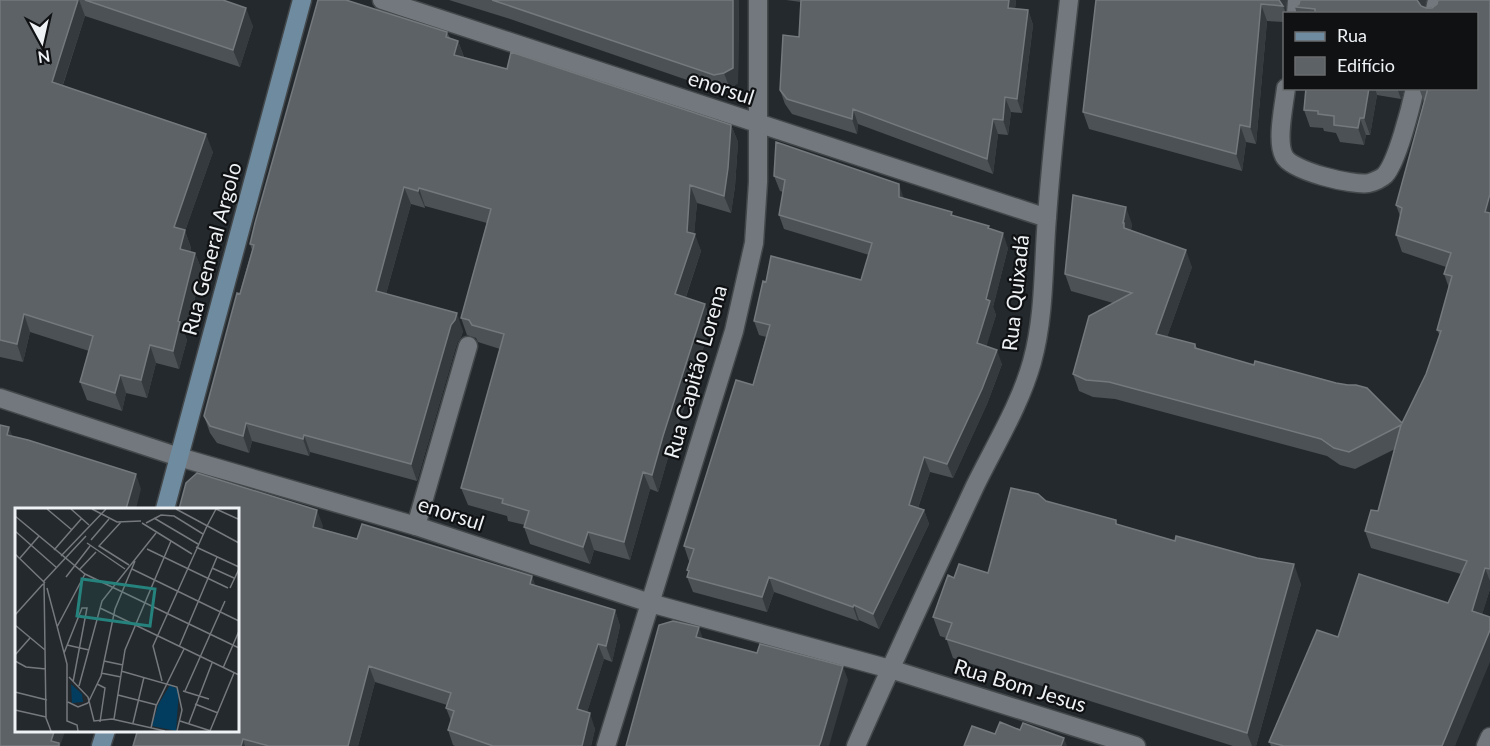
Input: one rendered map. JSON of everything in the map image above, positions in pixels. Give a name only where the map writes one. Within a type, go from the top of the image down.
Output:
[{"type":"street","name":"Rua General Argolo","points":[[165,508],[302,0]]},
{"type":"street","name":"enorsul","points":[[382,0],[1047,218]]},
{"type":"street","name":"Rua Capitão Lorena","points":[[606,746],[734,331],[754,243],[758,182],[759,0]]},
{"type":"street","name":"Rua Quixadá","points":[[856,746],[986,463],[1018,399],[1032,362],[1041,313],[1058,93],[1069,0]]},
{"type":"street","points":[[1286,90],[1281,145],[1283,155],[1288,162],[1311,172],[1351,183],[1371,183],[1384,176],[1393,161],[1414,90]]},
{"type":"street","points":[[416,526],[468,346]]},
{"type":"street","name":"enorsul","points":[[0,398],[179,457],[416,526],[650,603],[890,669]]},
{"type":"street","name":"Rua Bom Jesus","points":[[890,669],[1082,738],[1136,746]]},
{"type":"street","points":[[101,746],[105,731]]},
{"type":"street","points":[[1486,746],[1490,737]]},
{"type":"building","points":[[0,0],[78,0],[52,82],[206,134],[174,227],[185,230],[180,249],[195,253],[173,351],[150,345],[141,380],[120,375],[115,393],[80,382],[93,336],[24,314],[17,344],[0,340]]},
{"type":"building","points":[[85,0],[223,0],[246,8],[233,50]]},
{"type":"building","points":[[318,0],[346,0],[447,32],[446,37],[458,41],[454,55],[507,69],[511,52],[731,125],[724,196],[690,185],[687,232],[695,234],[675,294],[705,304],[652,475],[643,472],[624,542],[588,532],[583,547],[524,527],[529,511],[502,503],[503,499],[461,488],[504,334],[472,325],[469,320],[461,318],[491,209],[419,188],[418,191],[404,187],[376,291],[457,313],[451,325],[411,464],[304,435],[303,439],[246,423],[243,436],[210,426],[204,416],[237,293],[240,294],[254,245],[250,244],[255,223]]},
{"type":"building","points":[[492,0],[733,0],[733,68],[714,75]]},
{"type":"building","points":[[801,0],[1009,0],[1008,8],[1028,10],[1017,99],[1005,97],[1003,120],[993,119],[987,159],[853,109],[852,119],[787,99],[780,90],[783,35],[799,37]]},
{"type":"building","points":[[1096,0],[1279,0],[1283,6],[1261,4],[1250,127],[1240,125],[1236,154],[1083,112]]},
{"type":"building","points":[[1300,0],[1417,0],[1421,6],[1432,8],[1438,0],[1490,0],[1490,194],[1485,212],[1490,213],[1490,569],[1485,568],[1472,611],[1490,617],[1490,630],[1442,746],[1284,746],[1269,742],[1317,630],[1338,637],[1359,574],[1448,603],[1467,561],[1365,531],[1371,510],[1378,511],[1401,425],[1349,452],[1334,448],[1321,439],[1109,382],[1086,380],[1073,374],[1089,316],[1132,293],[1065,274],[1073,195],[1126,207],[1124,228],[1186,250],[1156,334],[1195,344],[1195,348],[1254,365],[1255,361],[1336,383],[1367,388],[1402,423],[1426,374],[1441,331],[1437,330],[1452,276],[1444,274],[1451,253],[1396,235],[1402,208],[1396,205],[1427,90],[1478,90],[1478,12],[1315,12],[1315,9],[1295,7]]},
{"type":"building","points":[[1306,90],[1369,90],[1364,118],[1360,118],[1358,128],[1334,125],[1334,116],[1304,110]]},
{"type":"building","points":[[776,142],[899,184],[899,197],[952,212],[951,215],[989,226],[988,228],[1003,233],[986,299],[990,301],[977,343],[997,350],[982,389],[947,464],[924,457],[909,505],[924,510],[873,614],[854,605],[853,607],[769,577],[762,597],[687,577],[694,549],[684,546],[736,380],[753,385],[770,325],[754,321],[771,256],[861,280],[872,243],[779,215],[785,180],[774,176]]},
{"type":"building","points":[[0,425],[9,427],[7,435],[136,474],[126,508],[15,508],[15,731],[54,731],[51,741],[59,743],[59,746],[0,746]]},
{"type":"building","points":[[197,473],[317,510],[313,527],[357,539],[362,524],[532,576],[530,584],[615,610],[606,646],[598,644],[577,709],[590,713],[582,746],[493,746],[448,730],[454,711],[446,708],[451,693],[369,666],[348,746],[269,746],[243,739],[241,746],[133,746],[137,731],[238,731],[238,508],[179,508],[186,483]]},
{"type":"building","points":[[1011,488],[1038,494],[1046,501],[1116,520],[1116,524],[1175,541],[1176,536],[1257,558],[1294,564],[1247,733],[946,639],[952,623],[933,617],[948,575],[954,578],[959,564],[988,573]]},
{"type":"building","points":[[673,621],[699,627],[696,637],[757,653],[760,644],[843,666],[819,746],[626,746],[659,625]]},
{"type":"building","points":[[1000,722],[1020,730],[1023,723],[1064,738],[1061,746],[964,746],[972,726],[995,734]]}]
